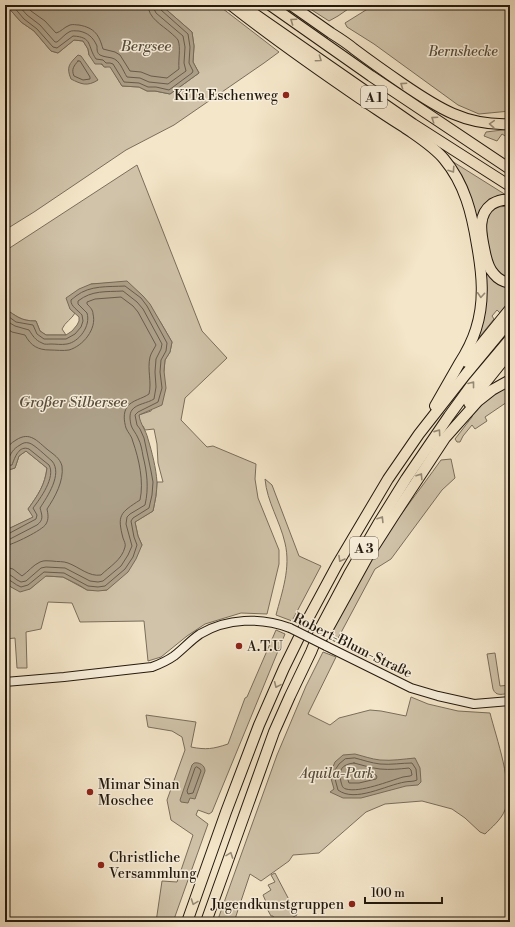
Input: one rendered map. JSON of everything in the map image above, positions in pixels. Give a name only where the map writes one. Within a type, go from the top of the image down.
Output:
[{"type":"highway","points":[[231,5],[342,86],[425,142],[439,154],[455,174],[469,206],[474,227],[482,285],[480,311],[476,329],[441,402]]},
{"type":"highway","name":"A 1","points":[[241,5],[413,124],[510,186]]},
{"type":"highway","name":"A 1","points":[[270,5],[371,76],[510,169]]},
{"type":"highway","points":[[291,5],[353,48],[363,57],[443,110],[458,117],[473,121],[496,125],[510,124]]},
{"type":"highway","points":[[467,140],[484,146],[510,163]]},
{"type":"highway","points":[[425,142],[460,160],[510,193]]},
{"type":"highway","points":[[510,200],[499,201],[490,206],[484,214],[481,226],[489,268],[498,278],[510,283]]},
{"type":"highway","points":[[441,402],[476,350],[510,309]]},
{"type":"highway","points":[[441,402],[510,321]]},
{"type":"highway","points":[[430,452],[445,438],[473,383],[510,339]]},
{"type":"highway","points":[[206,922],[274,732],[311,652],[326,632],[368,556],[430,452],[510,352]]},
{"type":"highway","points":[[452,423],[492,390],[510,380]]},
{"type":"highway","name":"A 3","points":[[187,922],[224,817],[259,725],[284,668],[309,617],[356,531],[388,479],[441,402]]},
{"type":"main road","name":"Robert-Blum-Straße","points":[[5,682],[152,667],[174,656],[200,634],[229,623],[259,620],[277,623],[290,628],[411,688],[456,701],[474,704],[510,701]]},
{"type":"green space","points":[[5,5],[21,22],[34,31],[51,51],[58,53],[74,40],[83,41],[88,49],[89,55],[105,67],[110,66],[122,86],[139,87],[147,91],[170,94],[199,73],[193,62],[194,46],[192,32],[161,5],[218,5],[279,52],[174,125],[126,150],[5,230]]},
{"type":"green space","points":[[304,5],[354,5],[329,21]]},
{"type":"green space","name":"Bernshecke","points":[[374,5],[510,5],[510,111],[479,114],[458,105],[374,44],[347,27],[345,23]]},
{"type":"green space","points":[[510,129],[510,139],[502,134],[497,141],[484,136],[486,132]]},
{"type":"green space","points":[[447,158],[506,195],[483,209],[484,261],[510,286],[510,301],[500,313],[497,310],[492,316],[494,319],[477,340],[480,330],[477,231]]},
{"type":"green space","points":[[137,165],[202,331],[227,358],[185,398],[181,420],[207,447],[213,446],[256,464],[255,479],[258,498],[279,550],[279,564],[267,614],[241,613],[205,624],[187,636],[161,657],[148,661],[144,621],[80,622],[72,603],[48,602],[41,629],[26,632],[27,668],[17,668],[15,638],[5,639],[5,581],[11,587],[30,589],[45,576],[63,577],[87,590],[107,590],[115,582],[142,545],[138,536],[135,522],[153,511],[157,482],[163,482],[158,463],[157,444],[154,429],[145,430],[140,424],[139,415],[151,411],[164,371],[165,360],[170,352],[172,342],[143,296],[137,291],[112,283],[91,284],[70,309],[75,313],[62,329],[66,335],[46,335],[40,331],[36,321],[22,319],[5,309],[5,251]]},
{"type":"green space","points":[[510,206],[510,279],[500,275],[491,265],[486,228],[488,214],[497,207]]},
{"type":"green space","points":[[510,386],[510,400],[485,417],[487,421],[475,429],[472,425],[460,442],[457,442],[455,439],[476,410],[484,402]]},
{"type":"green space","points":[[26,451],[47,468],[45,480],[28,509],[34,517],[8,529],[5,533],[5,471],[15,468],[19,456]]},
{"type":"green space","points":[[451,459],[455,478],[442,490],[391,559],[375,569],[336,642],[328,638],[345,605],[383,540],[441,460]]},
{"type":"green space","points":[[265,479],[272,485],[299,556],[321,566],[292,621],[276,615],[285,580],[287,552],[283,535],[268,496]]},
{"type":"green space","points":[[276,630],[285,634],[212,812],[209,814],[198,810],[196,815],[208,824],[173,922],[156,922],[162,881],[177,882],[193,835],[171,820],[167,800],[185,750],[182,737],[172,731],[148,727],[146,715],[196,722],[191,747],[210,748],[228,744],[245,698],[247,697]]},
{"type":"green space","name":"Aquila-Park","points":[[323,652],[336,657],[308,714],[330,725],[339,718],[370,710],[406,716],[411,697],[428,704],[458,711],[490,713],[506,776],[507,800],[505,810],[499,820],[485,834],[480,832],[465,818],[452,809],[422,801],[385,804],[366,812],[319,853],[293,855],[289,861],[261,881],[250,874],[234,922],[217,922],[277,755],[306,686]]},
{"type":"green space","points":[[495,653],[500,686],[510,685],[510,693],[498,694],[494,692],[487,654]]},
{"type":"green space","points":[[275,873],[297,915],[284,922],[276,922],[273,916],[271,916],[265,905],[267,904],[263,895],[271,890],[268,885],[275,882],[271,875]]},
{"type":"water","name":"Bergsee","points":[[6,5],[161,5],[192,32],[194,46],[193,62],[199,73],[170,94],[147,91],[139,87],[122,86],[110,67],[104,67],[102,64],[95,64],[83,41],[74,40],[58,53],[51,51],[34,31],[21,22]]},
{"type":"water","points":[[78,55],[81,56],[98,80],[91,84],[84,84],[71,79],[69,66]]},
{"type":"water","name":"Großer Silbersee","points":[[127,281],[150,304],[172,342],[170,352],[165,360],[164,371],[166,388],[162,405],[139,415],[151,449],[157,482],[153,511],[135,522],[138,536],[142,545],[128,572],[107,590],[87,590],[63,577],[46,576],[30,589],[20,592],[11,587],[5,581],[5,533],[8,529],[33,517],[28,509],[45,480],[47,468],[26,451],[19,456],[15,468],[5,471],[5,309],[22,319],[36,321],[40,331],[46,335],[66,335],[77,325],[79,317],[70,309],[66,298],[79,289],[91,284]]},
{"type":"water","points":[[355,754],[380,760],[415,758],[420,768],[421,782],[418,785],[406,786],[361,798],[343,798],[330,792],[334,789],[330,775],[335,762],[343,755]]},
{"type":"water","points":[[194,763],[201,764],[205,771],[195,799],[190,798],[188,803],[181,802],[180,800]]},
{"type":"place","name":"KiTa Eschenweg","points":[[286,95]]},
{"type":"place","name":"A.T.U","points":[[239,646]]},
{"type":"place","name":"Mimar Sinan Moschee","points":[[90,792]]},
{"type":"place","name":"Christliche Versammlung","points":[[101,865]]},
{"type":"place","name":"Jugendkunstgruppen","points":[[352,904]]}]
